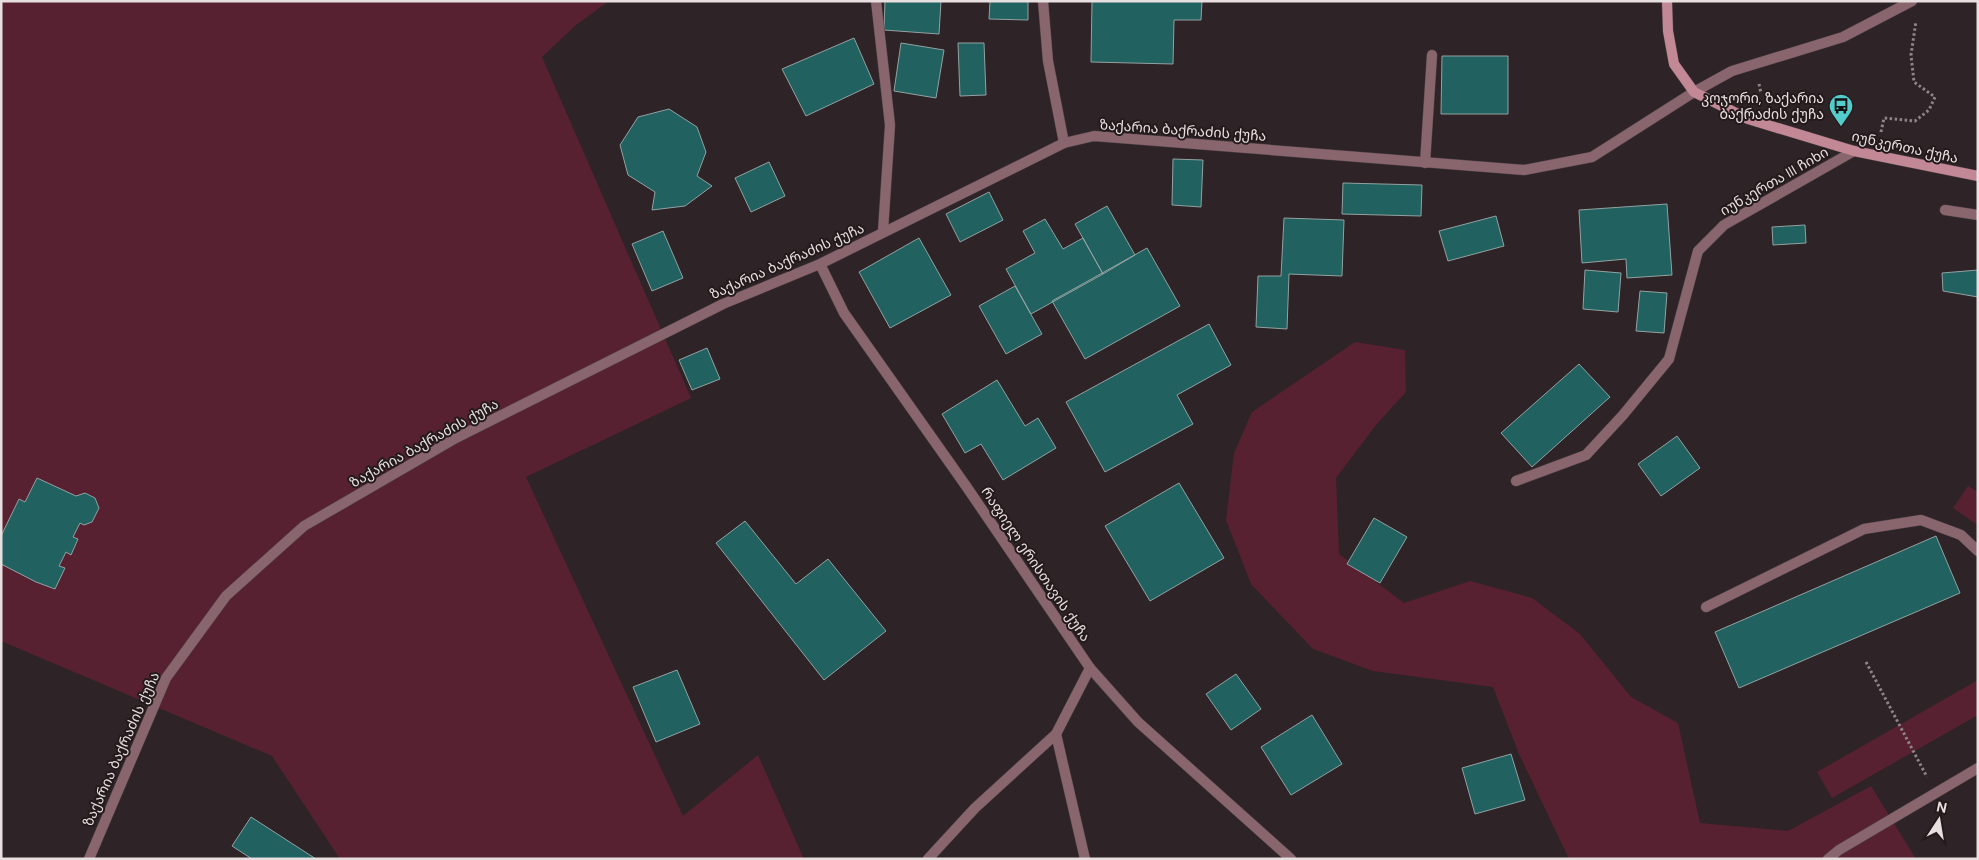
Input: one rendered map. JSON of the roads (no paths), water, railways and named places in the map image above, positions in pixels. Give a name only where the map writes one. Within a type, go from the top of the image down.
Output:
[{"type":"main road","name":"იუნკერთა ქუჩა","points":[[1667,1],[1668,31],[1674,64],[1694,92],[1748,120],[1854,151],[1978,176]]},
{"type":"street","points":[[876,1],[890,125],[883,231]]},
{"type":"street","points":[[1043,1],[1048,61],[1064,143]]},
{"type":"street","name":"ზაქარია ბაქრაძის ქუჩა","points":[[89,859],[166,678],[226,596],[304,526],[456,438],[723,304],[820,264],[883,231],[1064,143],[1094,136],[1524,170],[1592,157],[1694,92],[1732,71],[1843,36],[1912,1]]},
{"type":"street","points":[[1425,163],[1432,55]]},
{"type":"street","name":"იუნკერთა III ჩიხი","points":[[1516,481],[1586,455],[1669,359],[1698,251],[1724,226],[1854,151]]},
{"type":"street","points":[[1944,210],[1978,215]]},
{"type":"street","name":"რაფიელ ერისთავის ქუჩა","points":[[820,264],[844,313],[966,486],[1090,668],[1138,722],[1291,859]]},
{"type":"street","points":[[1706,607],[1864,529],[1922,520],[1961,535],[1978,551]]},
{"type":"street","points":[[928,859],[975,808],[1056,734],[1090,668]]},
{"type":"street","points":[[1056,734],[1085,859]]},
{"type":"street","points":[[1828,859],[1978,768]]},
{"type":"place","name":"კოჯორი, ზაქარია ბაქრაძის ქუჩა","points":[[1841,127]]}]
